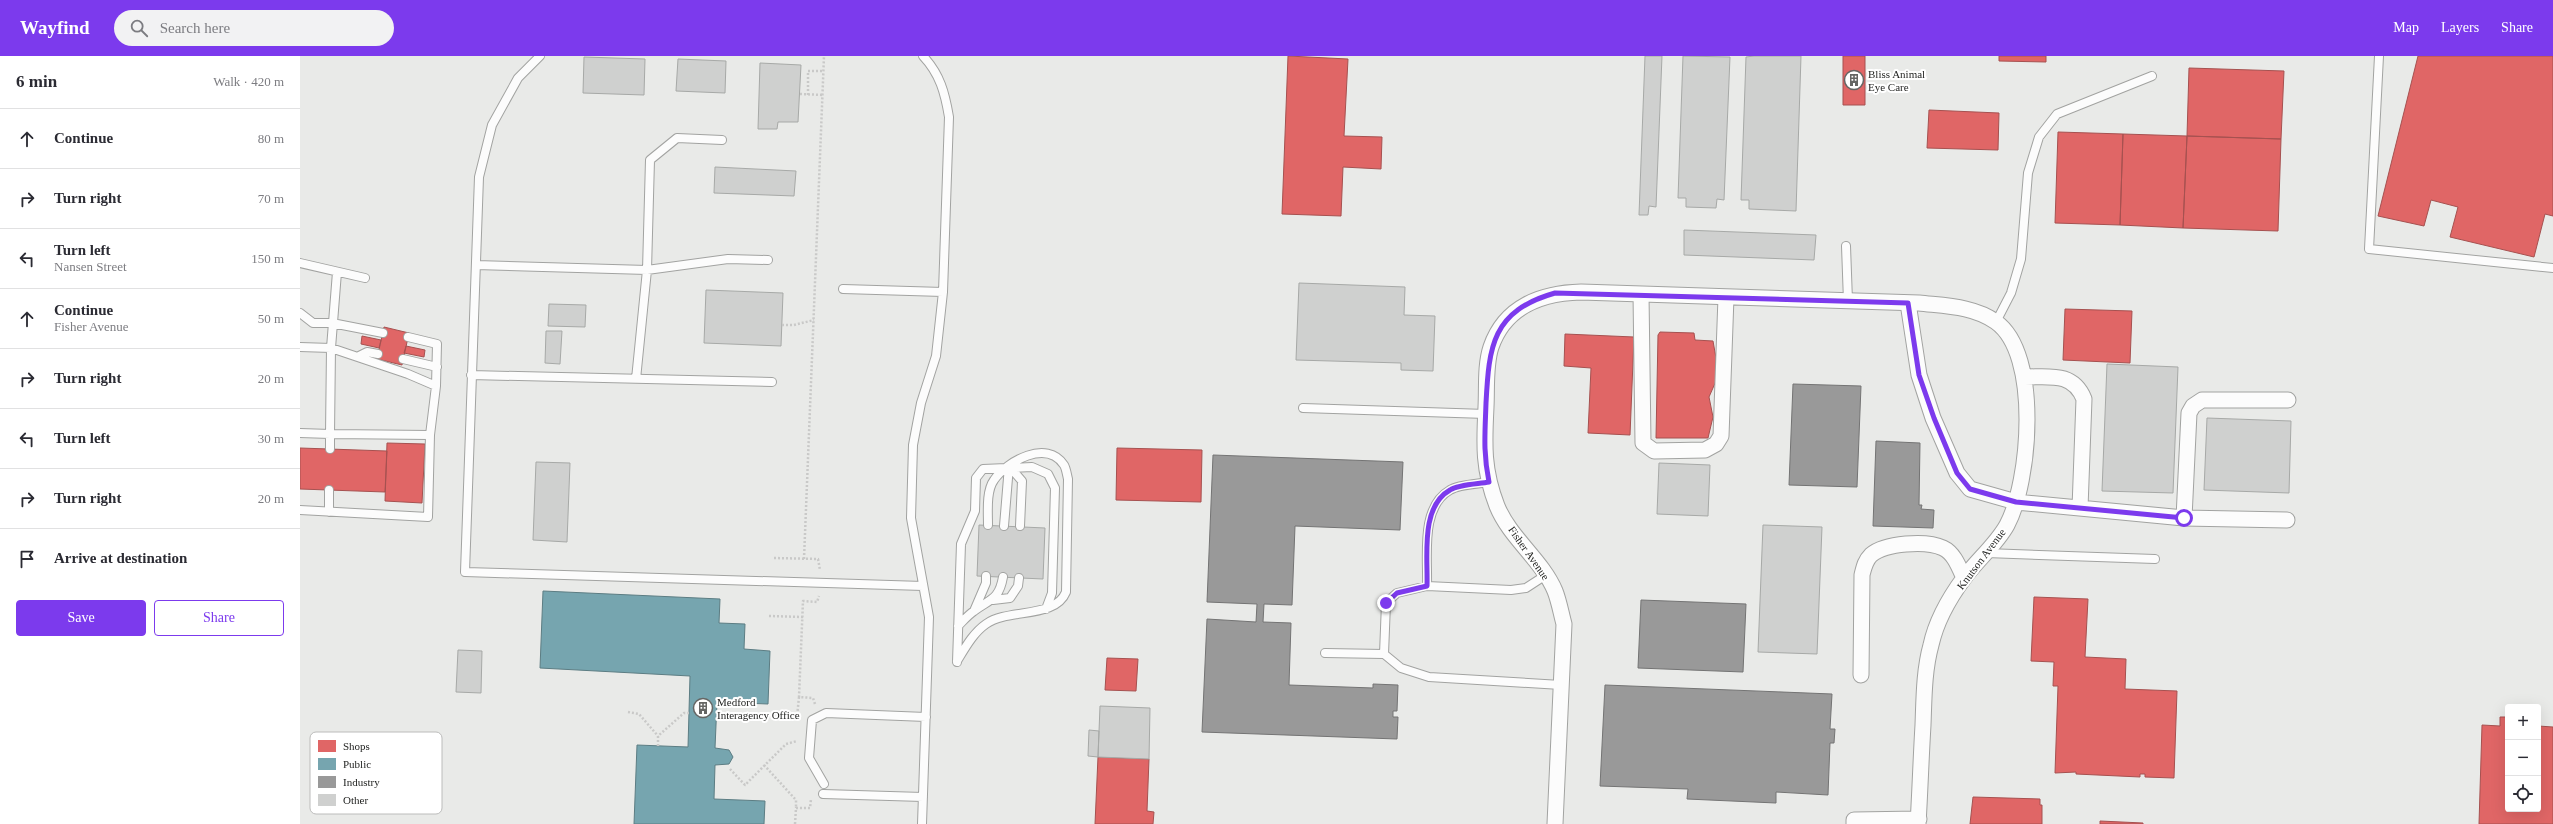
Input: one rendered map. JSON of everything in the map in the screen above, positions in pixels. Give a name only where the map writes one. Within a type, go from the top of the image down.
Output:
[{"type":"street","name":"Fisher Avenue","points":[[1555,824],[1564,624],[1555,592],[1546,575],[1514,533],[1498,507],[1489,482],[1484,454],[1488,363],[1491,347],[1497,334],[1507,320],[1521,308],[1537,298],[1555,293],[1726,297]]},
{"type":"street","points":[[1641,294],[1643,443],[1654,452],[1705,450],[1716,444],[1721,436],[1726,297]]},
{"type":"street","name":"Knutson Avenue","points":[[1726,297],[1908,303],[1956,307],[1976,311],[1996,322],[2013,340],[2025,377],[2026,430],[2022,477],[2016,502],[2007,524],[1986,553],[1964,578],[1939,623],[1931,644],[1924,688],[1918,822]]},
{"type":"street","points":[[1908,303],[1919,375],[1934,418],[1957,473],[1970,489],[2016,502],[2184,518],[2287,520]]},
{"type":"street","points":[[2025,377],[2056,377],[2070,381],[2079,388],[2084,399],[2080,508]]},
{"type":"street","points":[[2184,518],[2187,432],[2189,413],[2193,406],[2202,400],[2288,400]]},
{"type":"street","points":[[1861,675],[1862,575],[1865,561],[1872,554],[1891,545],[1929,544],[1944,548],[1955,560],[1964,578]]},
{"type":"street","points":[[1854,824],[1854,820],[1918,822]]},
{"type":"lane","points":[[540,56],[518,78],[492,125],[479,177],[465,572],[923,586]]},
{"type":"lane","points":[[922,824],[929,618],[911,518],[913,445],[921,403],[936,356],[943,292],[949,118],[945,92],[935,69],[923,56]]},
{"type":"lane","points":[[2379,56],[2369,249],[2553,268]]},
{"type":"lane","points":[[1996,322],[2011,293],[2021,259],[2028,173],[2039,137],[2057,114],[2152,76]]},
{"type":"lane","points":[[636,379],[647,270],[650,160],[678,138],[722,140]]},
{"type":"lane","points":[[1846,246],[1848,301]]},
{"type":"lane","points":[[476,265],[647,270],[728,259],[768,260]]},
{"type":"lane","points":[[300,263],[365,278]]},
{"type":"lane","points":[[330,449],[331,348],[337,272]]},
{"type":"lane","points":[[843,289],[943,292]]},
{"type":"lane","points":[[300,313],[313,324],[332,323],[383,333]]},
{"type":"lane","points":[[300,510],[428,517],[430,435],[436,386],[437,344],[408,337]]},
{"type":"lane","points":[[300,347],[331,348],[359,356],[436,386]]},
{"type":"lane","points":[[359,356],[367,352],[378,354]]},
{"type":"lane","points":[[403,359],[437,367]]},
{"type":"lane","points":[[471,375],[772,382]]},
{"type":"lane","points":[[1303,408],[1486,414]]},
{"type":"lane","points":[[300,433],[430,435]]},
{"type":"lane","points":[[988,525],[989,496],[993,480],[1009,466],[1025,456],[1041,453],[1054,455],[1064,465],[1068,479],[1066,592],[1062,601],[1046,609],[1001,617],[985,624],[970,640],[957,662],[961,544],[975,511],[976,478],[983,468],[1009,466],[1032,467],[1048,474],[1055,488],[1052,593],[1046,609]]},
{"type":"lane","points":[[1004,526],[1009,466]]},
{"type":"lane","points":[[1009,466],[1022,482],[1020,526]]},
{"type":"lane","points":[[1427,586],[1430,517],[1438,499],[1451,489],[1489,482]]},
{"type":"lane","points":[[329,490],[329,512]]},
{"type":"lane","points":[[1986,553],[2155,559]]},
{"type":"lane","points":[[1384,654],[1386,603],[1397,593],[1427,586],[1511,590],[1526,588],[1546,575]]},
{"type":"lane","points":[[974,611],[986,584],[986,576]]},
{"type":"lane","points":[[993,600],[1001,587],[1003,577]]},
{"type":"lane","points":[[958,626],[974,611],[993,600],[1010,598],[1018,586],[1018,578]]},
{"type":"lane","points":[[1325,653],[1384,654],[1401,668],[1429,677],[1561,685]]},
{"type":"lane","points":[[824,784],[809,758],[812,720],[826,713],[926,716]]},
{"type":"lane","points":[[823,794],[923,797]]},
{"type":"path","points":[[804,559],[824,56]]},
{"type":"path","points":[[808,95],[808,71],[823,72]]},
{"type":"path","points":[[800,94],[822,95]]},
{"type":"path","points":[[782,325],[794,325],[814,320]]},
{"type":"path","points":[[774,558],[820,561],[820,573]]},
{"type":"path","points":[[769,616],[803,617]]},
{"type":"path","points":[[799,697],[797,717],[804,719]]},
{"type":"path","points":[[628,712],[639,714],[658,736],[658,746]]},
{"type":"path","points":[[658,736],[684,713],[689,713]]},
{"type":"path","points":[[730,769],[745,785],[786,744],[803,739]]},
{"type":"path","points":[[764,765],[796,800],[796,808]]},
{"type":"building: Shops","points":[[1288,56],[1348,59],[1344,136],[1382,137],[1381,169],[1343,167],[1341,216],[1282,214]]},
{"type":"building: Shops","name":"Bliss Animal Eye Care","points":[[1843,56],[1865,56],[1865,105],[1843,105]]},
{"type":"building: Shops","points":[[1999,56],[2046,56],[2046,62],[1999,61]]},
{"type":"building: Shops","points":[[2418,56],[2553,56],[2553,216],[2545,214],[2534,257],[2450,237],[2458,207],[2431,200],[2424,226],[2378,216]]},
{"type":"building: Shops","points":[[2189,68],[2284,71],[2281,139],[2187,136]]},
{"type":"building: Shops","points":[[1929,110],[1999,113],[1998,150],[1927,148]]},
{"type":"building: Shops","points":[[2058,132],[2123,134],[2120,225],[2055,223]]},
{"type":"building: Shops","points":[[2123,134],[2187,136],[2183,228],[2120,225]]},
{"type":"building: Shops","points":[[2187,136],[2281,139],[2278,231],[2183,228]]},
{"type":"building: Shops","points":[[2065,309],[2132,311],[2130,363],[2063,360]]},
{"type":"building: Shops","points":[[384,327],[409,333],[402,365],[377,359]]},
{"type":"building: Shops","points":[[1660,332],[1694,333],[1695,340],[1713,341],[1716,358],[1716,381],[1709,397],[1713,417],[1708,438],[1656,438],[1658,335]]},
{"type":"building: Shops","points":[[1565,334],[1634,337],[1630,435],[1588,433],[1591,368],[1564,366]]},
{"type":"building: Shops","points":[[362,336],[381,340],[379,348],[361,344]]},
{"type":"building: Shops","points":[[406,346],[425,350],[424,357],[404,353]]},
{"type":"building: Shops","points":[[387,443],[425,444],[422,503],[385,501]]},
{"type":"building: Shops","points":[[300,448],[387,451],[385,492],[300,489]]},
{"type":"building: Shops","points":[[1117,448],[1202,450],[1201,502],[1116,500]]},
{"type":"building: Shops","points":[[2034,597],[2088,599],[2085,657],[2126,659],[2125,689],[2177,691],[2174,778],[2145,777],[2145,774],[2140,774],[2140,777],[2076,774],[2076,772],[2055,773],[2058,686],[2053,686],[2054,662],[2031,661]]},
{"type":"building: Shops","points":[[1107,658],[1138,659],[1136,691],[1105,690]]},
{"type":"building: Shops","points":[[2500,717],[2505,717],[2505,812],[2541,812],[2541,726],[2553,727],[2553,824],[2479,824],[2482,725],[2500,726]]},
{"type":"building: Shops","points":[[1098,757],[1149,759],[1147,811],[1154,812],[1153,824],[1095,824]]},
{"type":"building: Shops","points":[[1973,797],[2040,799],[2040,805],[2042,805],[2042,824],[1970,824]]},
{"type":"building: Shops","points":[[2100,821],[2143,823],[2143,824],[2100,824]]},
{"type":"building: Public","name":"Medford Interagency Office","points":[[543,591],[720,599],[719,623],[745,624],[744,649],[770,651],[768,704],[717,702],[715,748],[729,750],[733,757],[729,764],[715,765],[714,799],[765,801],[764,824],[634,824],[637,745],[688,747],[690,676],[540,668]]},
{"type":"building: Industry","points":[[1793,384],[1861,386],[1857,487],[1789,485]]},
{"type":"building: Industry","points":[[1876,441],[1920,443],[1919,505],[1922,505],[1921,509],[1934,510],[1933,528],[1873,526]]},
{"type":"building: Industry","points":[[1213,455],[1403,462],[1400,530],[1295,526],[1292,605],[1264,604],[1263,622],[1291,623],[1289,685],[1373,688],[1373,684],[1398,685],[1397,711],[1393,711],[1393,717],[1398,717],[1397,739],[1202,732],[1207,619],[1256,622],[1257,604],[1207,602]]},
{"type":"building: Industry","points":[[1641,600],[1746,604],[1743,672],[1638,668]]},
{"type":"building: Industry","points":[[1605,685],[1832,694],[1830,729],[1835,729],[1834,743],[1830,743],[1828,795],[1776,792],[1776,803],[1687,799],[1688,789],[1600,786]]},
{"type":"building: Other","points":[[1645,56],[1662,56],[1656,207],[1649,206],[1648,215],[1639,215]]},
{"type":"building: Other","points":[[1683,56],[1730,57],[1724,200],[1717,199],[1716,208],[1686,207],[1686,198],[1678,198]]},
{"type":"building: Other","points":[[1801,56],[1796,211],[1749,209],[1749,200],[1741,200],[1746,57]]},
{"type":"building: Other","points":[[584,57],[645,59],[644,95],[583,93]]},
{"type":"building: Other","points":[[678,59],[726,61],[725,93],[676,91]]},
{"type":"building: Other","points":[[760,63],[801,65],[798,122],[778,122],[777,129],[758,129]]},
{"type":"building: Other","points":[[715,167],[796,171],[794,196],[714,193]]},
{"type":"building: Other","points":[[1684,230],[1816,235],[1814,260],[1684,255]]},
{"type":"building: Other","points":[[1299,283],[1405,287],[1404,315],[1435,316],[1433,371],[1401,370],[1401,363],[1296,360]]},
{"type":"building: Other","points":[[706,290],[783,293],[781,346],[704,343]]},
{"type":"building: Other","points":[[549,304],[586,305],[585,327],[548,326]]},
{"type":"building: Other","points":[[546,331],[562,331],[560,364],[545,363]]},
{"type":"building: Other","points":[[2107,364],[2178,367],[2173,493],[2102,491]]},
{"type":"building: Other","points":[[2207,418],[2291,421],[2289,493],[2204,490]]},
{"type":"building: Other","points":[[536,462],[570,463],[567,542],[533,540]]},
{"type":"building: Other","points":[[1659,463],[1710,465],[1708,516],[1657,514]]},
{"type":"building: Other","points":[[979,525],[1045,528],[1043,579],[977,576]]},
{"type":"building: Other","points":[[1763,525],[1822,527],[1817,654],[1758,652]]},
{"type":"building: Other","points":[[458,650],[482,651],[481,693],[456,692]]},
{"type":"building: Other","points":[[1100,706],[1150,708],[1149,759],[1098,757]]},
{"type":"building: Other","points":[[1089,730],[1099,731],[1098,757],[1088,756]]},
{"type":"place","name":"Bliss Animal Eye Care","points":[[1854,80]]},
{"type":"place","name":"Medford Interagency Office","points":[[703,708]]},
{"type":"route","points":[[1386,603],[1397,593],[1427,586],[1430,517],[1438,499],[1451,489],[1489,482],[1484,454],[1488,363],[1491,347],[1497,334],[1507,320],[1521,308],[1537,298],[1555,293],[1581,292],[1908,303],[1919,375],[1934,418],[1957,473],[1970,489],[2016,502],[2184,518]]}]
